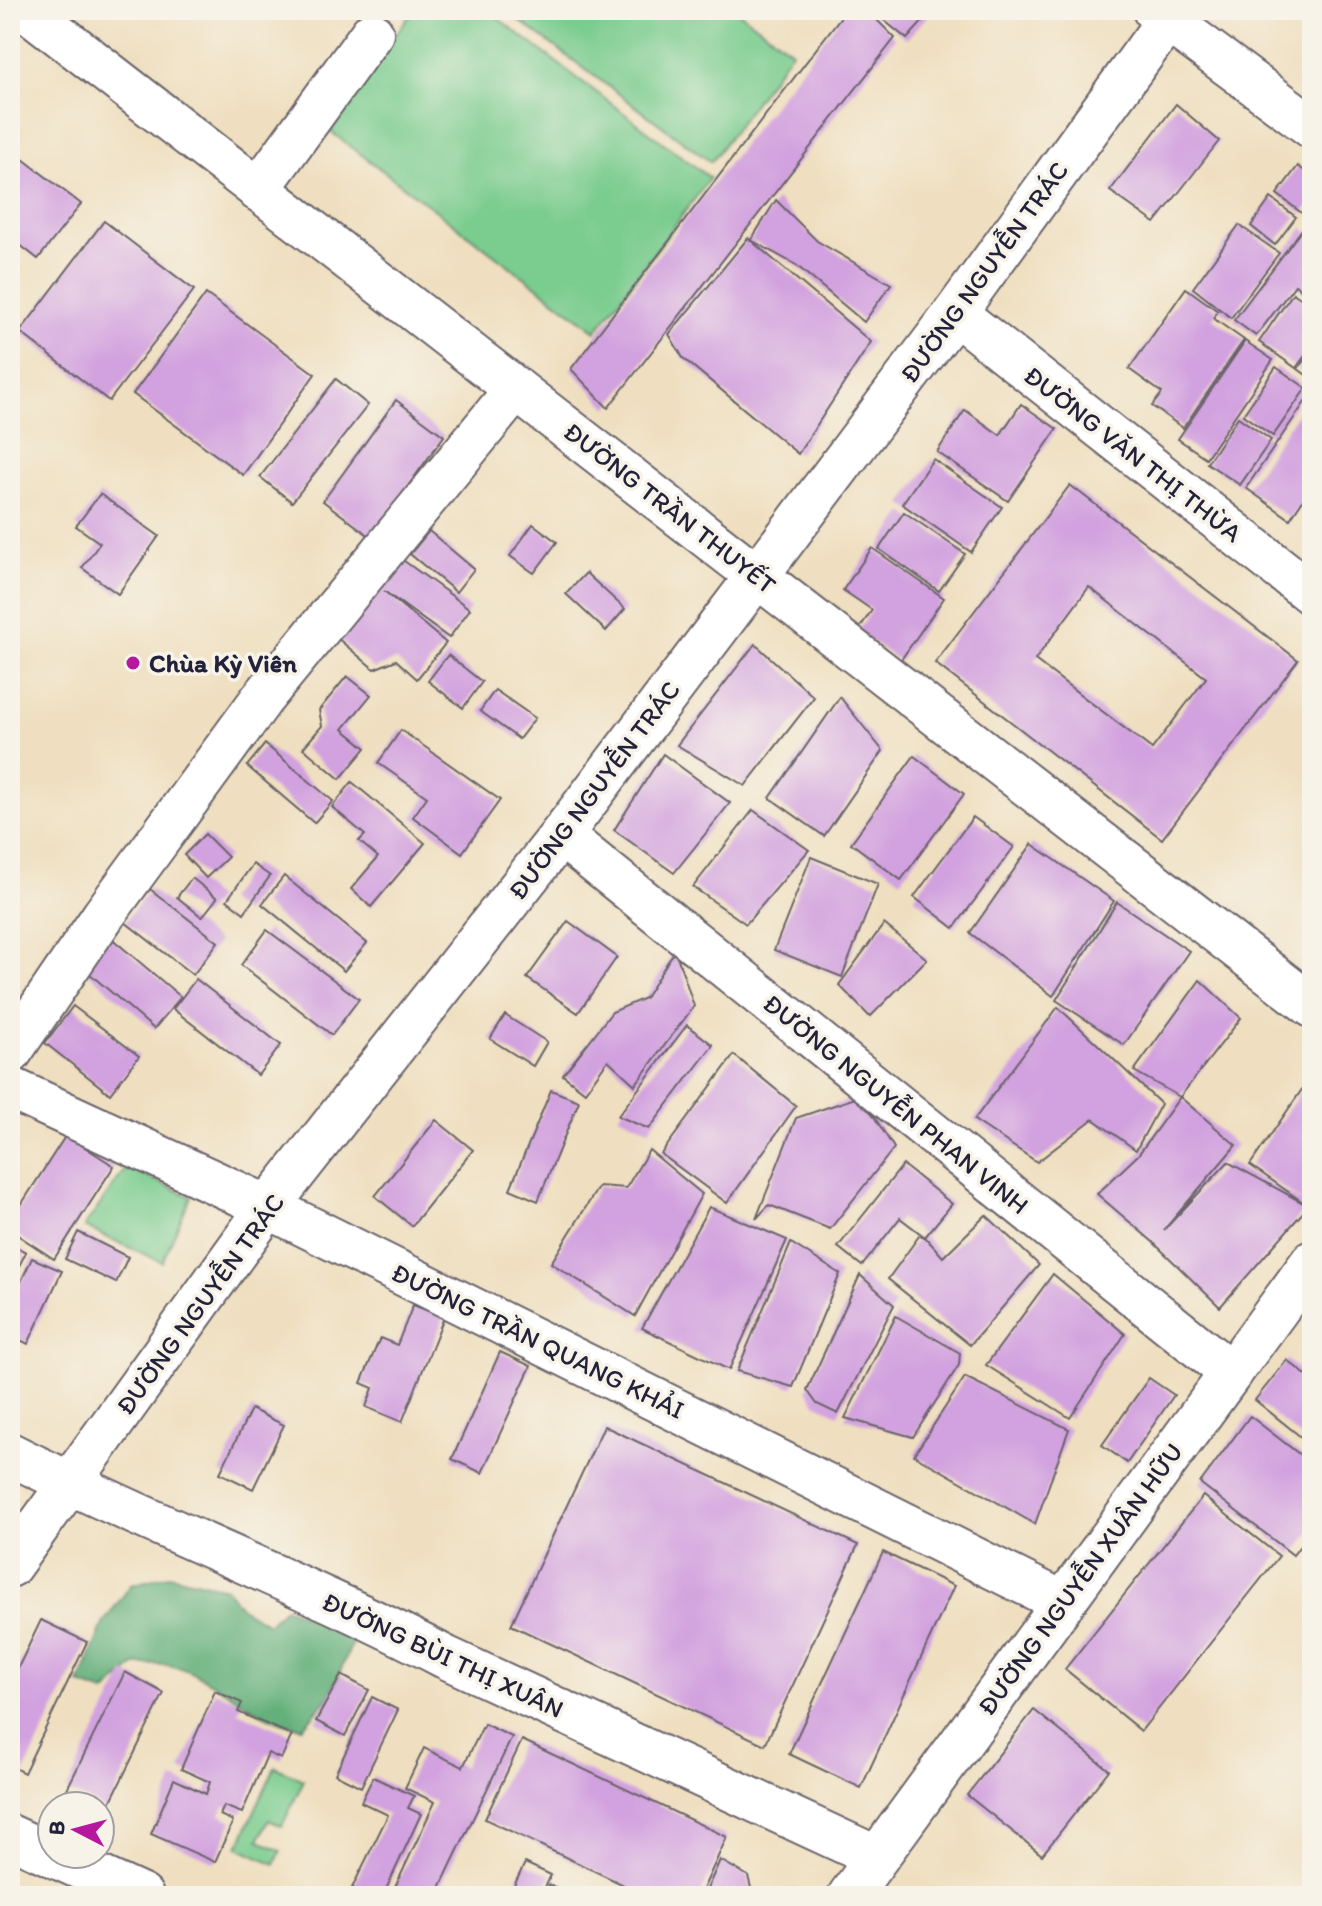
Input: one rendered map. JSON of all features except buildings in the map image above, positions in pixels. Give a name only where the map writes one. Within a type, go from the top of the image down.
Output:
[{"type":"street","name":"ĐƯỜNG TRẦN THUYẾT","points":[[27,10],[1312,1006]]},
{"type":"street","points":[[1165,14],[1312,127]]},
{"type":"street","name":"ĐƯỜNG NGUYỄN TRÁC","points":[[10,1566],[268,1207],[561,835],[955,313],[1165,14]]},
{"type":"street","points":[[258,190],[372,33]]},
{"type":"street","name":"ĐƯỜNG VĂN THỊ THỪA","points":[[955,313],[1312,594]]},
{"type":"street","points":[[10,1053],[103,916],[261,700],[516,389]]},
{"type":"street","name":"ĐƯỜNG NGUYỄN PHAN VINH","points":[[561,835],[1231,1373]]},
{"type":"street","name":"ĐƯỜNG TRẦN QUANG KHẢI","points":[[10,1088],[268,1207],[1062,1602]]},
{"type":"street","name":"ĐƯỜNG NGUYỄN XUÂN HỮU","points":[[849,1896],[1312,1262]]},
{"type":"street","name":"ĐƯỜNG BÙI THỊ XUÂN","points":[[10,1454],[378,1622],[445,1657],[876,1857]]},
{"type":"street","points":[[10,1836],[142,1896]]},
{"type":"green space","points":[[414,10],[487,10],[710,178],[596,331],[326,128]]},
{"type":"green space","points":[[505,10],[736,10],[792,51],[711,162]]},
{"type":"green space","points":[[127,1167],[191,1197],[162,1262],[84,1227]]},
{"type":"green space","points":[[169,1575],[226,1588],[240,1607],[268,1624],[285,1607],[325,1624],[353,1641],[330,1696],[303,1727],[268,1717],[206,1679],[168,1665],[135,1665],[105,1693],[79,1684],[104,1622],[131,1585]]},
{"type":"green space","points":[[275,1767],[304,1780],[282,1826],[269,1820],[259,1840],[281,1851],[275,1864],[238,1847]]},
{"type":"place","name":"Chùa Kỳ Viên","points":[[133,663]]}]
